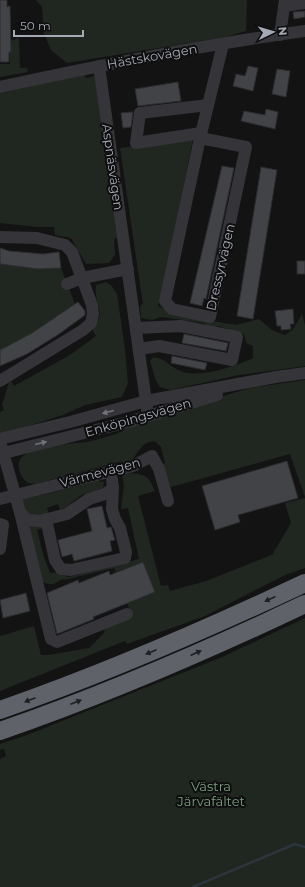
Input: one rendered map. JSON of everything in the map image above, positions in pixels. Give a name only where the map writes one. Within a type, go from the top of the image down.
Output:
[{"type":"highway","points":[[0,710],[148,654],[305,583]]},
{"type":"highway","points":[[0,731],[153,672],[305,604]]},
{"type":"street","points":[[280,35],[285,3],[305,3]]},
{"type":"street","name":"Hästskovägen","points":[[0,87],[99,66],[223,44],[305,32]]},
{"type":"street","name":"Dressyrvägen","points":[[201,136],[246,148],[210,316],[172,309],[165,301],[201,136],[223,44]]},
{"type":"street","name":"Aspnäsvägen","points":[[99,66],[148,416]]},
{"type":"street","points":[[201,136],[136,143],[140,113],[208,105]]},
{"type":"street","points":[[0,237],[37,238],[65,244],[72,252],[92,305],[93,314],[91,323],[83,330],[0,381]]},
{"type":"street","points":[[67,284],[82,278],[128,269]]},
{"type":"street","points":[[136,328],[181,326],[237,337],[232,360],[159,346],[139,349]]},
{"type":"street","name":"Enköpingsvägen","points":[[0,439],[146,401],[305,373]]},
{"type":"street","name":"Enköpingsvägen","points":[[2,453],[148,416],[276,377]]},
{"type":"street","points":[[0,439],[2,453],[16,494],[51,639],[57,642],[127,614]]},
{"type":"street","name":"Värmevägen","points":[[0,498],[133,466],[152,456],[159,469],[168,501]]},
{"type":"street","points":[[46,519],[54,560],[61,569],[70,570],[125,558],[126,552],[120,528],[112,509],[113,488],[111,471]]},
{"type":"street","points":[[20,512],[27,520],[40,521],[67,514],[88,499],[105,494],[113,488]]},
{"type":"street","points":[[0,498],[0,504]]},
{"type":"street","points":[[0,524],[2,525],[0,549]]},
{"type":"green space","points":[[36,0],[247,0],[246,31],[225,37],[67,63],[51,50],[44,33],[42,7]]},
{"type":"green space","points":[[19,38],[20,68],[27,68],[28,72],[0,77],[0,64],[10,64],[10,41]]},
{"type":"green space","points":[[84,74],[86,78],[95,76],[117,238],[114,239],[115,255],[109,263],[86,264],[71,238],[55,235],[54,227],[37,227],[0,223],[0,93]]},
{"type":"green space","points":[[193,138],[164,284],[158,306],[175,315],[236,325],[259,319],[272,330],[285,335],[293,329],[302,314],[305,325],[305,366],[239,375],[170,390],[160,387],[156,381],[150,361],[154,357],[164,360],[178,370],[186,373],[206,373],[216,371],[253,358],[253,346],[246,343],[244,334],[218,326],[211,329],[204,323],[161,317],[152,320],[141,318],[140,307],[143,303],[120,148]]},
{"type":"green space","points":[[0,264],[38,269],[61,268],[75,304],[32,333],[0,350]]},
{"type":"green space","points":[[106,282],[111,285],[117,294],[125,349],[128,383],[122,397],[85,405],[63,415],[0,435],[0,412],[4,410],[2,405],[9,382],[11,381],[14,386],[70,355],[96,336],[92,329],[97,324],[100,313],[96,285]]},
{"type":"green space","points":[[305,380],[305,497],[290,454],[171,487],[161,465],[165,463],[161,447],[156,442],[151,442],[144,445],[131,462],[119,462],[35,484],[28,483],[20,473],[20,460],[35,450],[102,438],[119,433],[121,427],[250,388]]},
{"type":"green space","points":[[132,473],[147,478],[155,491],[138,496],[161,586],[168,585],[170,591],[206,581],[272,555],[291,523],[285,503],[305,498],[305,568],[283,576],[205,616],[127,644],[125,641],[0,691],[0,636],[34,626],[41,655],[89,648],[104,633],[105,627],[132,616],[127,603],[154,592],[143,562],[116,572],[114,568],[60,580],[53,584],[41,581],[29,526],[43,526],[43,528],[37,530],[43,554],[50,573],[59,572],[61,575],[69,577],[139,559],[128,508],[121,509],[124,485],[122,475]]},
{"type":"green space","points":[[97,481],[104,482],[103,488],[82,495],[60,510],[58,504],[47,508],[49,514],[31,517],[26,512],[21,499],[47,494]]},
{"type":"green space","name":"Västra Järvafältet","points":[[305,618],[305,887],[0,887],[0,759],[6,756],[4,749],[0,750],[0,744],[27,735],[222,657]]},
{"type":"building","points":[[0,0],[7,0],[7,7],[10,6],[11,52],[9,52],[9,62],[0,62]]},
{"type":"building","points":[[305,11],[305,17],[294,19],[293,12]]},
{"type":"building","points":[[248,66],[258,68],[253,91],[233,86],[236,74],[245,76]]},
{"type":"building","points":[[277,69],[290,71],[286,97],[272,94]]},
{"type":"building","points":[[178,82],[181,101],[138,106],[135,89]]},
{"type":"building","points":[[266,109],[278,112],[275,129],[241,121],[244,111],[265,115]]},
{"type":"building","points":[[133,112],[131,127],[123,128],[121,113]]},
{"type":"building","points":[[222,166],[234,168],[206,299],[204,298],[202,306],[190,303]]},
{"type":"building","points":[[261,167],[277,170],[253,319],[237,316]]},
{"type":"building","points":[[0,248],[9,251],[43,254],[59,252],[61,268],[38,269],[0,264]]},
{"type":"building","points":[[297,261],[305,261],[305,274],[297,274]]},
{"type":"building","points":[[78,302],[85,311],[85,315],[59,334],[27,354],[0,366],[0,350],[32,333]]},
{"type":"building","points":[[293,309],[294,324],[290,324],[291,329],[281,330],[281,326],[277,326],[275,311]]},
{"type":"building","points":[[184,334],[228,343],[226,351],[182,343]]},
{"type":"building","points":[[172,356],[207,363],[205,370],[171,363]]},
{"type":"building","points":[[287,461],[298,498],[238,515],[240,522],[215,530],[202,486]]},
{"type":"building","points":[[102,506],[107,528],[111,527],[115,540],[110,541],[112,551],[74,561],[72,554],[62,557],[58,540],[92,531],[87,509]]},
{"type":"building","points":[[143,562],[155,592],[93,617],[94,619],[57,634],[47,593],[78,580],[79,583],[109,571],[110,575]]},
{"type":"building","points":[[26,593],[30,611],[3,618],[0,600]]},
{"type":"waterway","points":[[193,887],[295,844],[305,847]]}]
